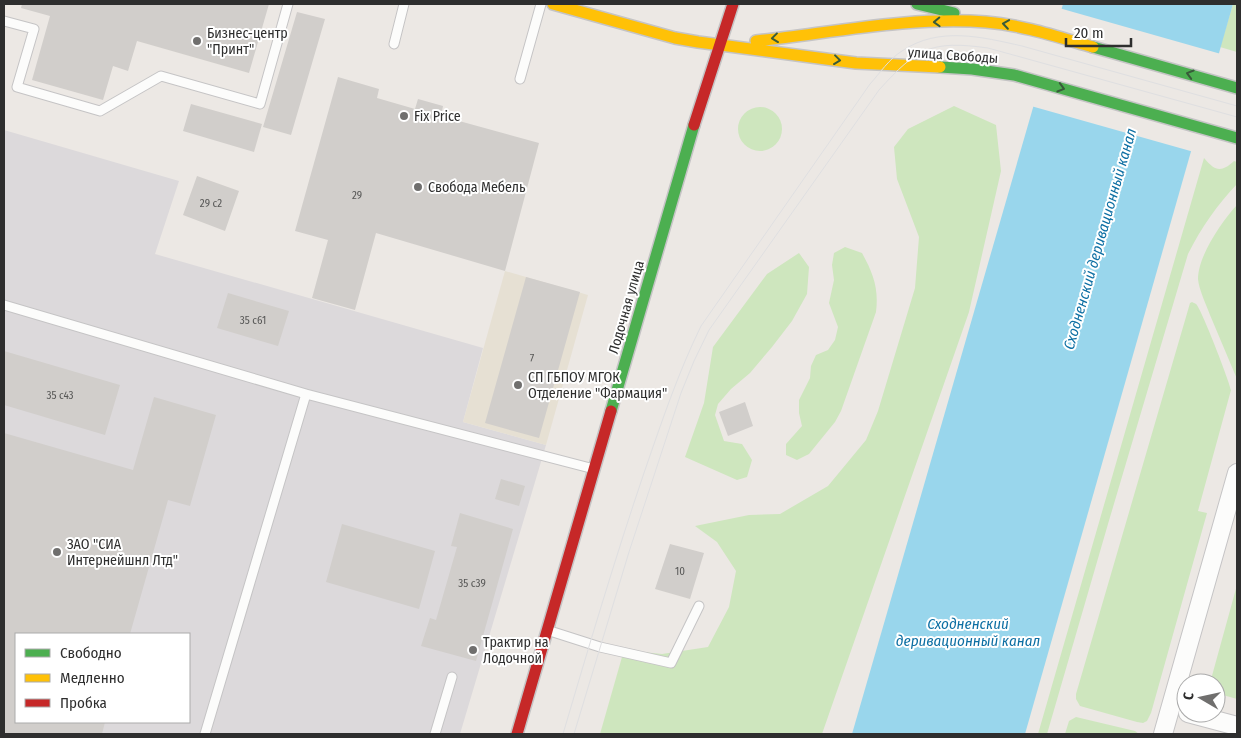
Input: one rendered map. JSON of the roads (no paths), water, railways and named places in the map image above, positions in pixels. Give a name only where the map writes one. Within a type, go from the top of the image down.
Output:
[{"type":"main road","name":"улица Свободы","points":[[554,4],[675,38],[719,45],[856,63],[972,69],[1014,75],[1235,138]]},
{"type":"main road","name":"Лодочная улица","points":[[517,734],[704,91],[733,4]]},
{"type":"main road","name":"улица Свободы","points":[[917,4],[986,22]]},
{"type":"main road","name":"улица Свободы","points":[[719,45],[912,22],[986,22],[1027,28],[1237,88]]},
{"type":"street","points":[[1191,673],[1237,473]]},
{"type":"street","points":[[1163,734],[1176,718]]},
{"type":"lane","points":[[4,21],[34,29],[17,87],[100,111],[162,76],[260,104],[288,4]]},
{"type":"lane","points":[[394,44],[404,4]]},
{"type":"lane","points":[[520,79],[541,4]]},
{"type":"lane","points":[[4,305],[306,394],[595,469]]},
{"type":"lane","points":[[205,734],[306,394]]},
{"type":"lane","points":[[547,630],[600,646],[671,663],[699,606]]},
{"type":"lane","points":[[435,734],[452,677]]},
{"type":"water","name":"Сходненский деривационный канал","points":[[1063,4],[1233,4],[1025,734],[852,734]]},
{"type":"tram line","points":[[563,734],[645,470],[664,415],[701,326],[870,84],[893,58],[916,43],[931,38],[961,36],[992,39],[1237,106]]},
{"type":"tram line","points":[[574,734],[629,552],[681,393],[694,361],[709,330],[879,90],[892,76],[915,56],[926,50],[952,45],[988,48],[1237,117]]},
{"type":"place","name":"Бизнес-центр \"Принт\"","points":[[197,41]]},
{"type":"place","name":"Fix Price","points":[[404,116]]},
{"type":"place","name":"Свобода Мебель","points":[[418,187]]},
{"type":"place","name":"СП ГБПОУ МГОК Отделение \"Фармация\"","points":[[518,385]]},
{"type":"place","name":"ЗАО \"СИА Интернейшнл Лтд\"","points":[[57,552]]},
{"type":"place","name":"Трактир на Лодочной","points":[[473,650]]}]
